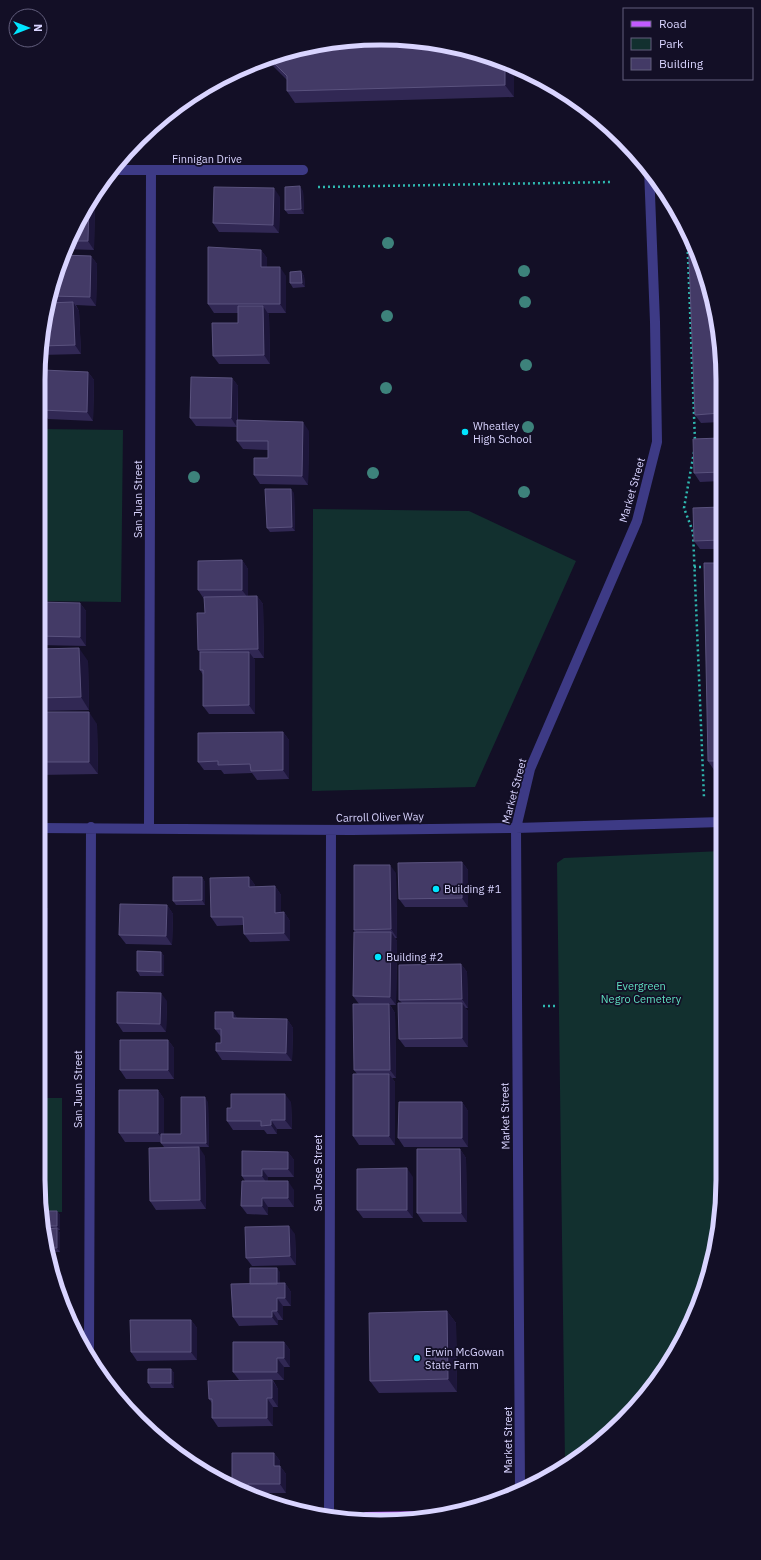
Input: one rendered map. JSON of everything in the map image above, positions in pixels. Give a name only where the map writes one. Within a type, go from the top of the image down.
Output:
[{"type":"street","name":"Finnigan Drive","points":[[119,170],[303,170]]},
{"type":"street","name":"San Juan Street","points":[[149,827],[151,170]]},
{"type":"street","name":"Market Street","points":[[520,1484],[516,828],[530,769],[637,521],[657,442],[655,322],[649,180]]},
{"type":"street","name":"Carroll Oliver Way","points":[[45,828],[149,827],[331,830],[516,828],[716,822]]},
{"type":"street","name":"San Juan Street","points":[[89,1345],[91,827]]},
{"type":"street","name":"San Jose Street","points":[[329,1511],[331,830]]},
{"type":"path","points":[[318,187],[612,182]]},
{"type":"path","points":[[688,247],[696,443]]},
{"type":"path","points":[[694,450],[684,508],[693,532],[704,798]]},
{"type":"path","points":[[694,567],[708,567]]},
{"type":"path","points":[[543,1006],[556,1006]]},
{"type":"green space","points":[[45,429],[123,430],[121,602],[45,601]]},
{"type":"green space","points":[[313,509],[469,511],[576,561],[475,787],[312,791]]},
{"type":"green space","name":"Evergreen Negro Cemetery","points":[[716,851],[716,1180],[713,1223],[705,1266],[681,1328],[671,1347],[647,1384],[618,1417],[602,1432],[565,1459],[557,863],[564,858]]},
{"type":"green space","points":[[45,1098],[62,1098],[62,1212],[47,1212],[45,1180]]},
{"type":"building","points":[[380,45],[424,48],[467,56],[505,69],[505,85],[287,91],[287,76],[274,63],[315,51]]},
{"type":"building","points":[[300,186],[301,209],[285,210],[285,187]]},
{"type":"building","points":[[214,187],[274,188],[273,225],[213,223]]},
{"type":"building","points":[[89,216],[88,241],[76,241]]},
{"type":"building","points":[[208,247],[261,250],[261,267],[280,267],[280,304],[208,304]]},
{"type":"building","points":[[689,249],[705,294],[710,315],[716,380],[716,413],[695,415]]},
{"type":"building","points":[[70,255],[91,256],[90,297],[55,296]]},
{"type":"building","points":[[301,271],[302,283],[290,283],[290,272]]},
{"type":"building","points":[[73,302],[75,345],[47,346],[54,303]]},
{"type":"building","points":[[238,306],[263,306],[264,355],[213,356],[212,323],[238,323]]},
{"type":"building","points":[[45,370],[88,372],[87,412],[45,410]]},
{"type":"building","points":[[191,377],[232,378],[231,418],[190,418]]},
{"type":"building","points":[[237,420],[303,422],[302,476],[254,475],[254,458],[268,458],[268,441],[237,441]]},
{"type":"building","points":[[716,438],[716,472],[694,473],[693,439]]},
{"type":"building","points":[[265,489],[291,489],[292,527],[267,528]]},
{"type":"building","points":[[716,507],[716,540],[694,541],[693,508]]},
{"type":"building","points":[[242,560],[242,590],[198,590],[198,561]]},
{"type":"building","points":[[704,563],[716,563],[716,761],[708,761]]},
{"type":"building","points":[[257,596],[258,649],[198,650],[197,613],[205,613],[204,597]]},
{"type":"building","points":[[45,602],[80,603],[80,637],[45,636]]},
{"type":"building","points":[[79,648],[81,697],[45,698],[45,649]]},
{"type":"building","points":[[200,652],[249,652],[249,705],[203,706],[203,670],[200,670]]},
{"type":"building","points":[[45,712],[89,712],[89,762],[45,762]]},
{"type":"building","points":[[283,732],[283,770],[251,771],[250,764],[218,765],[218,761],[198,762],[198,733]]},
{"type":"building","name":"Building #1","points":[[462,862],[462,898],[399,899],[398,863]]},
{"type":"building","name":"Building #2","points":[[354,865],[390,865],[391,929],[354,930]]},
{"type":"building","points":[[173,877],[202,877],[202,900],[173,901]]},
{"type":"building","points":[[249,877],[249,887],[275,886],[275,913],[284,912],[284,933],[244,934],[243,917],[211,917],[210,878]]},
{"type":"building","points":[[120,904],[167,905],[166,936],[119,935]]},
{"type":"building","name":"Building #2","points":[[354,932],[391,932],[390,997],[353,996]]},
{"type":"building","points":[[137,951],[161,952],[161,972],[137,971]]},
{"type":"building","points":[[461,964],[462,999],[399,1000],[399,965]]},
{"type":"building","points":[[117,992],[161,993],[160,1024],[117,1023]]},
{"type":"building","points":[[398,1003],[462,1003],[462,1038],[399,1039]]},
{"type":"building","points":[[353,1004],[389,1004],[390,1070],[354,1070]]},
{"type":"building","points":[[215,1012],[233,1012],[233,1018],[287,1019],[286,1053],[216,1051],[216,1043],[221,1043],[221,1029],[215,1029]]},
{"type":"building","points":[[120,1040],[168,1040],[168,1070],[120,1070]]},
{"type":"building","points":[[353,1074],[389,1074],[389,1136],[353,1136]]},
{"type":"building","points":[[119,1090],[158,1090],[158,1133],[119,1133]]},
{"type":"building","points":[[231,1094],[285,1094],[285,1120],[271,1120],[271,1125],[261,1126],[261,1121],[227,1121],[227,1108],[231,1108]]},
{"type":"building","points":[[181,1097],[205,1097],[206,1143],[161,1143],[161,1134],[181,1134]]},
{"type":"building","points":[[399,1102],[462,1102],[462,1138],[398,1138]]},
{"type":"building","points":[[199,1147],[200,1200],[150,1201],[149,1148]]},
{"type":"building","points":[[417,1149],[460,1149],[461,1213],[417,1213]]},
{"type":"building","points":[[242,1151],[288,1152],[288,1169],[262,1169],[262,1176],[242,1176]]},
{"type":"building","points":[[407,1168],[407,1210],[357,1210],[357,1169]]},
{"type":"building","points":[[242,1181],[288,1181],[288,1198],[262,1198],[262,1206],[241,1206]]},
{"type":"building","points":[[47,1211],[57,1211],[57,1226],[48,1226]]},
{"type":"building","points":[[289,1226],[290,1256],[246,1258],[245,1227]]},
{"type":"building","points":[[57,1228],[57,1248],[52,1248],[49,1229]]},
{"type":"building","points":[[250,1268],[277,1268],[277,1284],[250,1284]]},
{"type":"building","points":[[285,1283],[285,1298],[277,1298],[277,1311],[272,1311],[272,1317],[233,1317],[231,1284]]},
{"type":"building","name":"Erwin McGowan State Farm","points":[[447,1311],[448,1379],[370,1381],[369,1313]]},
{"type":"building","points":[[130,1320],[191,1320],[191,1352],[131,1352]]},
{"type":"building","points":[[233,1342],[284,1342],[284,1358],[277,1358],[277,1372],[233,1372]]},
{"type":"building","points":[[148,1369],[171,1369],[171,1383],[148,1383]]},
{"type":"building","points":[[272,1380],[272,1398],[267,1398],[267,1418],[212,1418],[212,1399],[209,1399],[208,1381]]},
{"type":"building","points":[[232,1453],[274,1453],[274,1466],[280,1466],[280,1484],[248,1484],[248,1486],[245,1486],[232,1480]]},
{"type":"place","name":"Wheatley High School","points":[[465,432]]},
{"type":"place","name":"Building #1","points":[[436,889]]},
{"type":"place","name":"Building #2","points":[[378,957]]},
{"type":"place","name":"Erwin McGowan State Farm","points":[[417,1358]]}]
